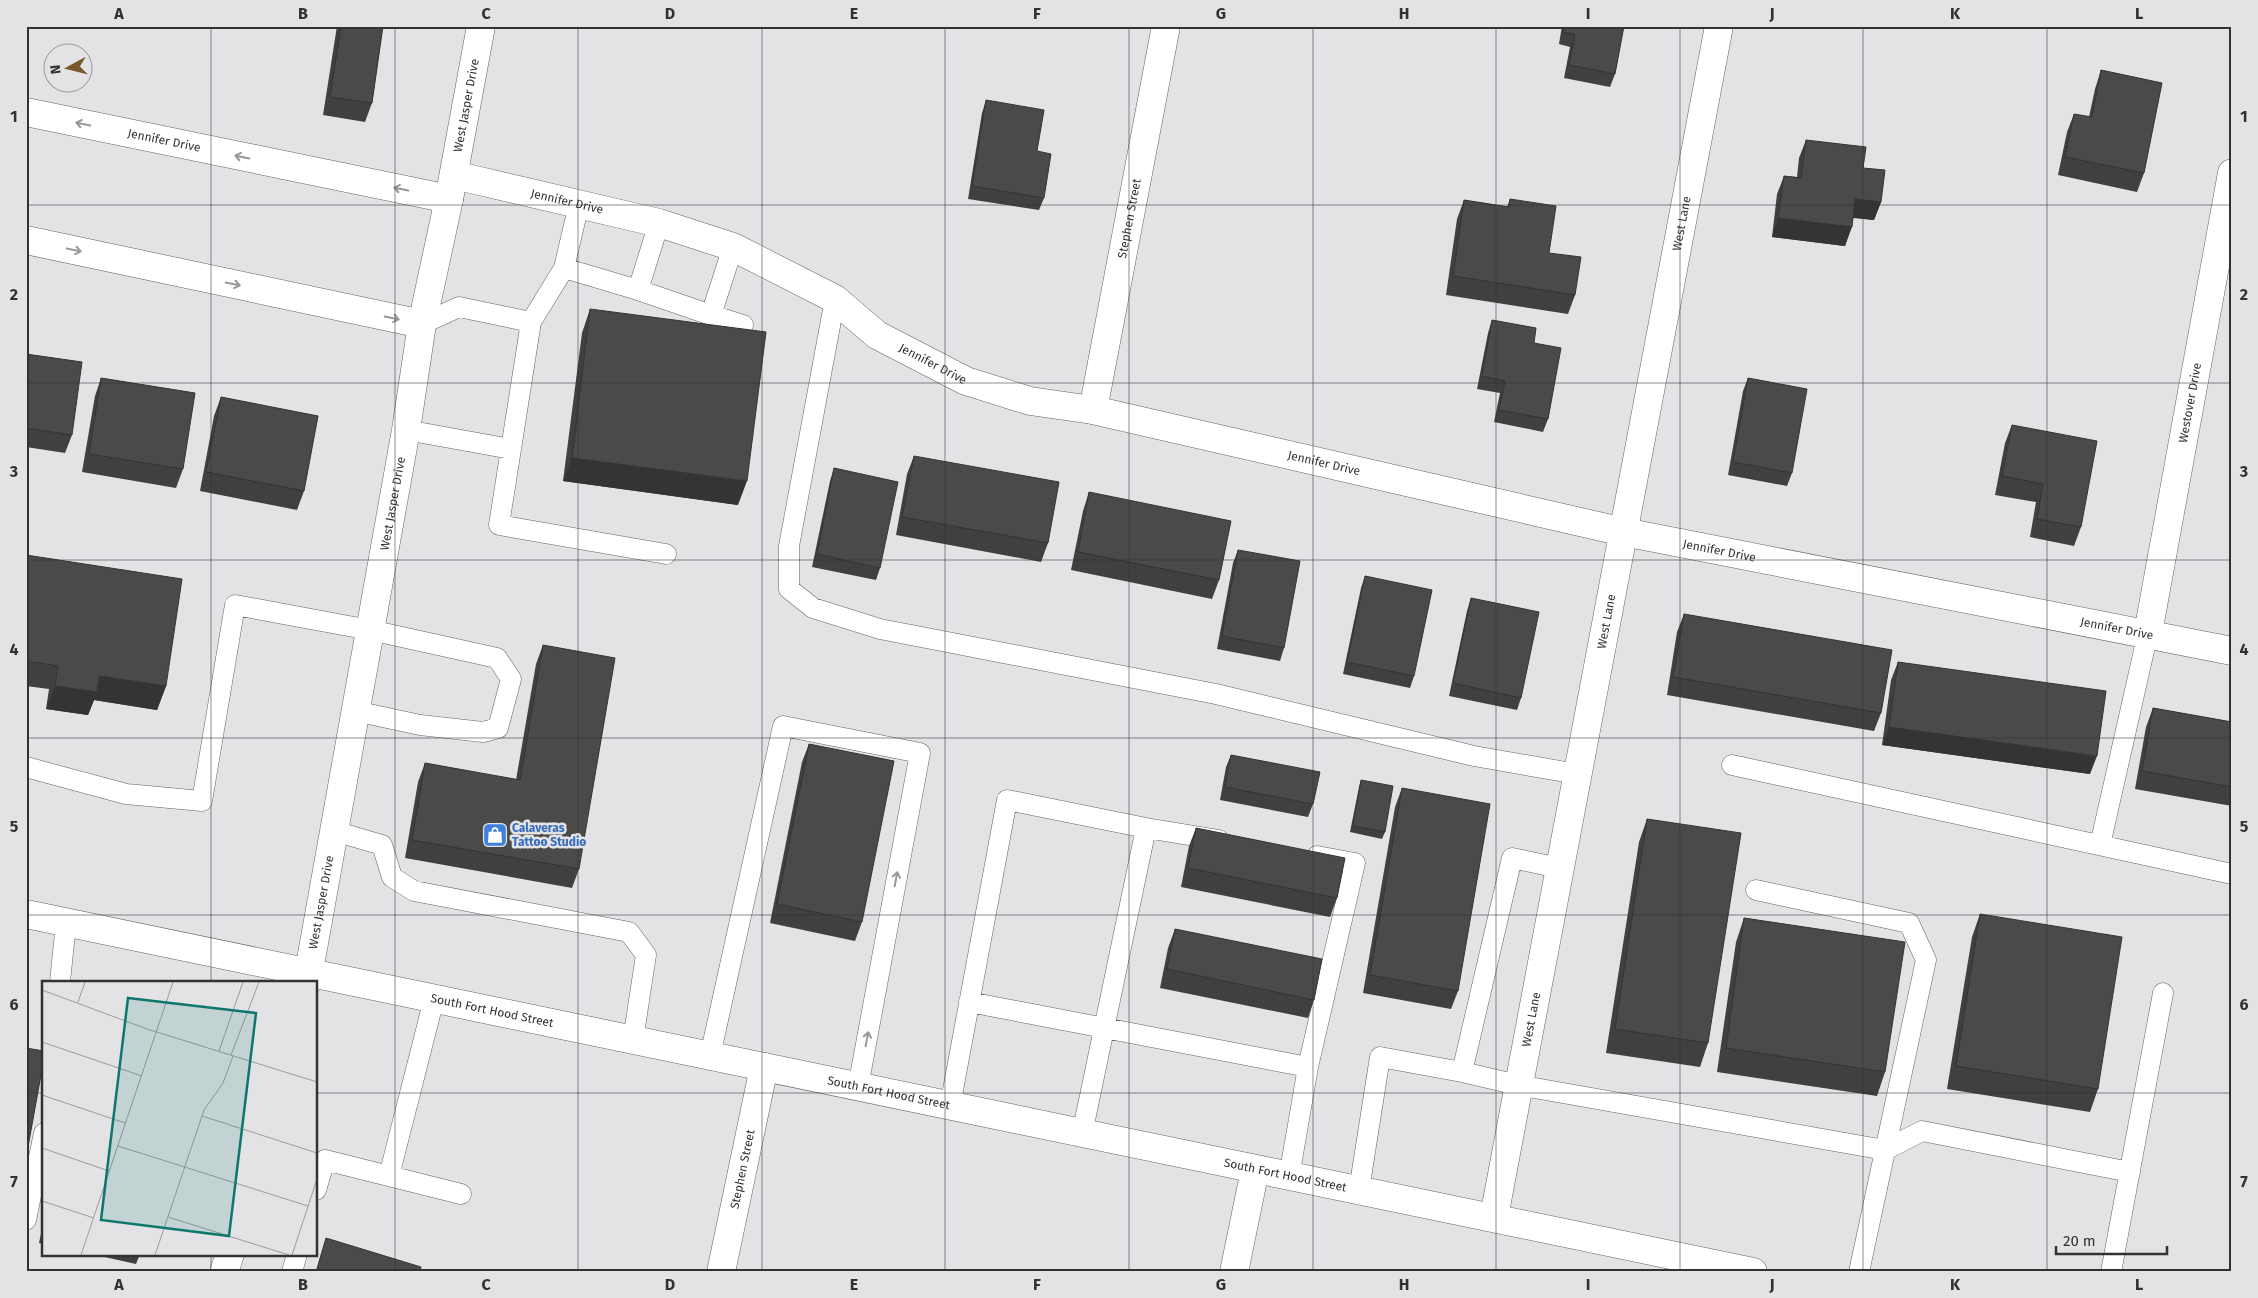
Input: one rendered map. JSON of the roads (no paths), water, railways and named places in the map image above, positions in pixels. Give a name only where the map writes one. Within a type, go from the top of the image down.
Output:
[{"type":"main road","name":"West Jasper Drive","points":[[308,978],[406,430],[422,324],[451,187],[481,26]]},
{"type":"main road","name":"Stephen Street","points":[[1092,410],[1166,26]]},
{"type":"main road","name":"West Lane","points":[[1494,1218],[1719,26]]},
{"type":"main road","name":"Jennifer Drive","points":[[26,112],[451,187],[579,204],[659,223],[734,248],[834,300],[877,335],[966,381],[1030,401],[1092,410],[1624,532],[2148,633],[2232,651]]},
{"type":"main road","name":"Westover Drive","points":[[2148,633],[2232,173]]},
{"type":"main road","points":[[26,240],[422,324]]},
{"type":"main road","name":"South Fort Hood Street","points":[[26,914],[308,978],[434,999],[1752,1272]]},
{"type":"main road","name":"Stephen Street","points":[[721,1272],[764,1068]]},
{"type":"main road","points":[[1234,1272],[1255,1170]]},
{"type":"main road","points":[[224,1272],[229,1256]]},
{"type":"lane","points":[[579,204],[564,268],[531,322],[499,526],[666,554]]},
{"type":"lane","points":[[638,290],[659,223]]},
{"type":"lane","points":[[711,315],[734,248]]},
{"type":"lane","points":[[564,268],[743,325]]},
{"type":"lane","points":[[834,300],[789,546],[789,589],[813,608],[880,629],[1216,694],[1474,756],[1577,774]]},
{"type":"lane","points":[[422,324],[459,307],[531,322]]},
{"type":"lane","points":[[406,430],[511,449]]},
{"type":"lane","points":[[26,767],[126,794],[202,801],[235,605],[370,630],[497,658],[510,679],[498,728],[483,732],[420,725],[356,711]]},
{"type":"lane","points":[[2100,845],[2148,633]]},
{"type":"lane","points":[[710,1056],[783,726],[920,753],[858,1087]]},
{"type":"lane","points":[[1732,765],[2232,874]]},
{"type":"lane","points":[[950,1106],[1007,800],[1146,828],[1241,844]]},
{"type":"lane","points":[[1082,1134],[1146,828]]},
{"type":"lane","points":[[334,831],[382,845],[392,877],[414,891],[629,932],[646,955],[634,1040]]},
{"type":"lane","points":[[1289,1176],[1308,1067],[1355,863],[1298,853]]},
{"type":"lane","points":[[1462,1072],[1512,858],[1559,868]]},
{"type":"lane","points":[[1756,890],[1909,923],[1926,960],[1859,1272]]},
{"type":"lane","points":[[60,981],[66,923]]},
{"type":"lane","points":[[2111,1272],[2163,992]]},
{"type":"lane","points":[[389,1176],[434,999]]},
{"type":"lane","points":[[969,1002],[1308,1067]]},
{"type":"lane","points":[[1358,1190],[1380,1057],[1518,1084],[1885,1150],[1922,1131],[2130,1172]]},
{"type":"lane","points":[[26,1220],[42,1143]]},
{"type":"lane","points":[[318,1183],[325,1160],[460,1194]]},
{"type":"lane","points":[[292,1272],[296,1256]]},
{"type":"place","name":"Calaveras Tattoo Studio","points":[[495,835]]}]
